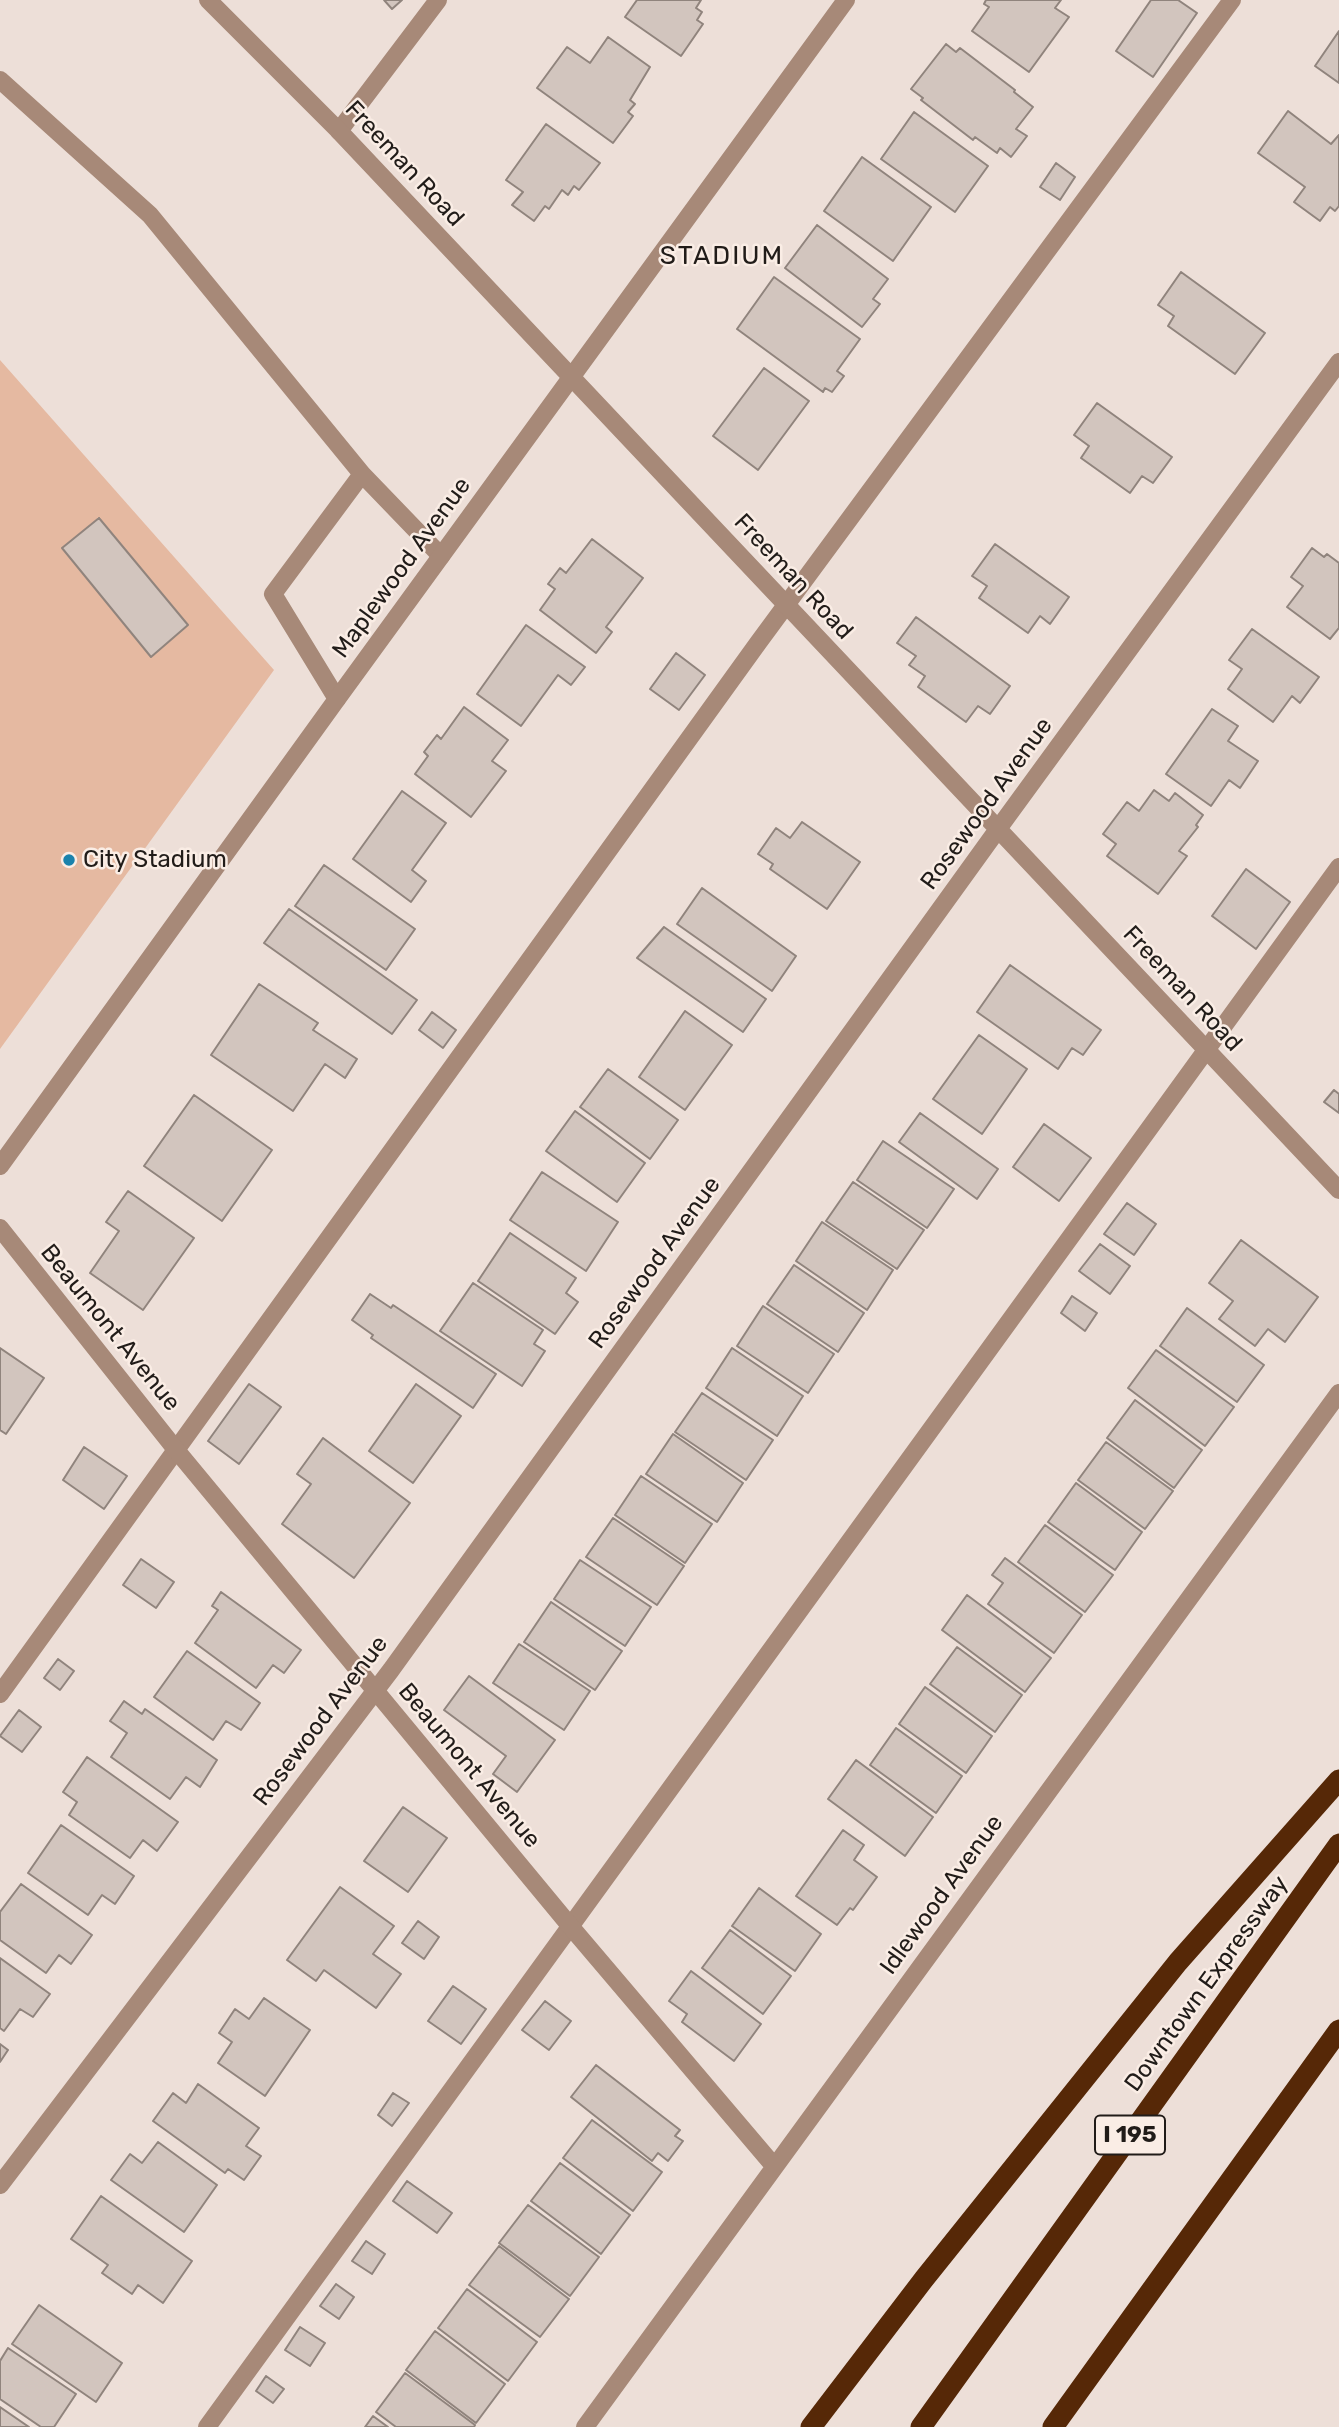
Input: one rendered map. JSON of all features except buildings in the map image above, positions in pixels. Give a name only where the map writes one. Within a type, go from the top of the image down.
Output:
[{"type":"highway","points":[[811,2427],[924,2278],[1178,1962],[1339,1780]]},
{"type":"highway","name":"Downtown Expressway","points":[[921,2427],[1339,1844]]},
{"type":"highway","points":[[1053,2427],[1339,2030]]},
{"type":"street","name":"Freeman Road","points":[[208,0],[339,131],[1339,1191]]},
{"type":"street","points":[[339,131],[438,0]]},
{"type":"street","name":"Maplewood Avenue","points":[[0,1166],[846,0]]},
{"type":"street","points":[[0,1694],[786,605],[1232,0]]},
{"type":"street","points":[[0,80],[150,215],[362,474],[441,556]]},
{"type":"street","name":"Rosewood Avenue","points":[[0,2185],[375,1690],[1339,362]]},
{"type":"street","points":[[337,699],[273,594],[362,474]]},
{"type":"street","points":[[207,2427],[1339,867]]},
{"type":"street","name":"Beaumont Avenue","points":[[0,1228],[177,1451],[571,1927],[774,2166]]},
{"type":"street","name":"Idlewood Avenue","points":[[585,2427],[1339,1393]]},
{"type":"shaded area","name":"City Stadium","points":[[0,360],[274,670],[0,1049]]},
{"type":"place","name":"City Stadium","points":[[69,860]]},
{"type":"district","name":"STADIUM","points":[[722,256]]}]
